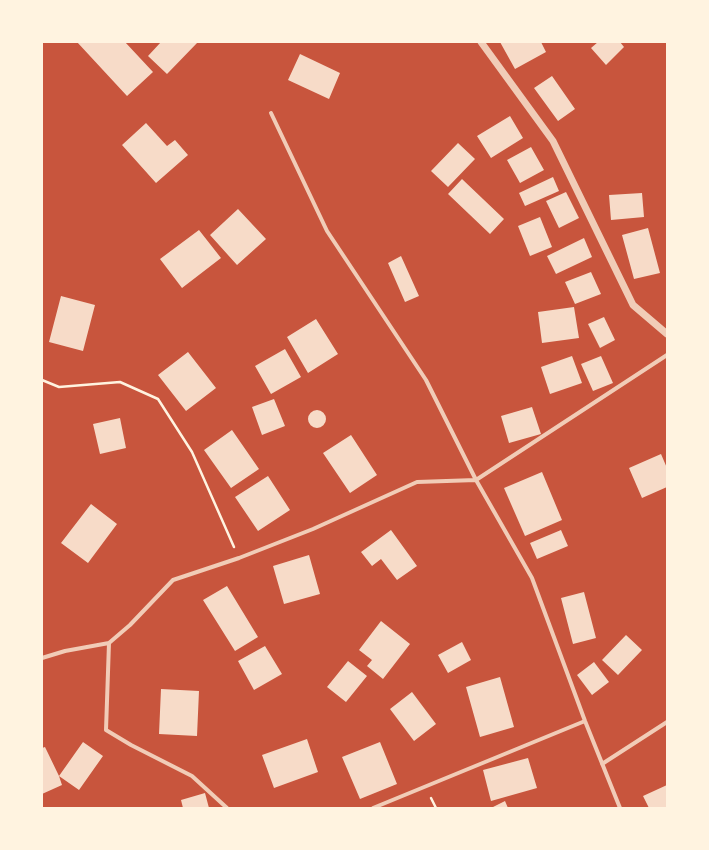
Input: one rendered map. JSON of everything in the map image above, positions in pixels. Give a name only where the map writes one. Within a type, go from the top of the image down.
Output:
[{"type":"street","points":[[481,42],[553,141],[634,305],[667,334]]},
{"type":"street","points":[[272,113],[327,231],[426,380],[476,480],[532,578],[585,721],[620,808]]},
{"type":"street","points":[[42,658],[65,651],[109,643],[130,625],[173,580],[239,558],[313,529],[417,482],[476,480],[667,356]]},
{"type":"street","points":[[109,643],[106,730],[131,745],[192,776],[226,808]]},
{"type":"street","points":[[373,808],[585,721]]},
{"type":"street","points":[[602,764],[667,722]]},
{"type":"path","points":[[42,380],[59,387],[120,382],[158,399],[192,452],[239,558]]},
{"type":"building","points":[[77,42],[125,42],[153,72],[127,96]]},
{"type":"building","points":[[161,42],[198,42],[167,74],[148,56]]},
{"type":"building","points":[[500,42],[541,42],[546,52],[515,69]]},
{"type":"building","points":[[598,42],[620,42],[624,47],[606,65],[591,48]]},
{"type":"building","points":[[300,54],[340,73],[329,99],[288,80]]},
{"type":"building","points":[[552,76],[575,109],[558,121],[534,88]]},
{"type":"building","points":[[510,116],[523,138],[491,158],[477,136]]},
{"type":"building","points":[[146,123],[167,146],[175,140],[188,155],[156,183],[122,145]]},
{"type":"building","points":[[458,143],[475,159],[448,187],[431,171]]},
{"type":"building","points":[[531,147],[544,170],[520,183],[507,160]]},
{"type":"building","points":[[553,177],[559,191],[525,206],[519,193]]},
{"type":"building","points":[[462,179],[504,219],[490,234],[448,194]]},
{"type":"building","points":[[566,192],[579,218],[559,228],[546,201]]},
{"type":"building","points":[[642,193],[644,217],[611,220],[609,195]]},
{"type":"building","points":[[238,209],[266,239],[237,265],[210,235]]},
{"type":"building","points":[[540,217],[552,247],[530,256],[518,226]]},
{"type":"building","points":[[648,228],[660,273],[634,279],[622,235]]},
{"type":"building","points":[[199,230],[221,258],[182,288],[160,259]]},
{"type":"building","points":[[584,238],[592,257],[556,274],[547,256]]},
{"type":"building","points":[[401,256],[419,296],[405,302],[388,263]]},
{"type":"building","points":[[591,272],[601,294],[575,304],[565,282]]},
{"type":"building","points":[[61,296],[95,305],[83,351],[49,342]]},
{"type":"building","points":[[574,307],[579,338],[542,343],[538,312]]},
{"type":"building","points":[[604,317],[615,340],[600,348],[588,324]]},
{"type":"building","points":[[316,319],[338,354],[308,373],[287,337]]},
{"type":"building","points":[[285,349],[301,377],[271,394],[255,366]]},
{"type":"building","points":[[188,352],[216,388],[186,411],[158,375]]},
{"type":"building","points":[[572,356],[582,383],[550,394],[541,367]]},
{"type":"building","points":[[601,356],[613,383],[593,391],[581,364]]},
{"type":"building","points":[[274,399],[285,426],[262,435],[252,407]]},
{"type":"building","points":[[532,407],[541,434],[509,443],[501,416]]},
{"type":"building","points":[[317,410],[323,413],[326,419],[323,425],[317,428],[311,425],[308,419],[311,413]]},
{"type":"building","points":[[120,418],[126,448],[100,454],[93,424]]},
{"type":"building","points":[[232,430],[259,469],[231,488],[204,450]]},
{"type":"building","points":[[351,435],[377,475],[350,493],[323,453]]},
{"type":"building","points":[[661,454],[667,468],[667,487],[642,498],[629,468]]},
{"type":"building","points":[[542,472],[562,520],[525,536],[504,488]]},
{"type":"building","points":[[268,476],[290,510],[258,531],[235,497]]},
{"type":"building","points":[[91,504],[117,524],[88,563],[61,543]]},
{"type":"building","points":[[391,530],[417,566],[397,580],[381,559],[372,566],[361,552]]},
{"type":"building","points":[[561,530],[568,546],[537,559],[530,543]]},
{"type":"building","points":[[309,555],[320,594],[284,604],[273,566]]},
{"type":"building","points":[[227,586],[258,637],[235,651],[203,600]]},
{"type":"building","points":[[584,592],[596,638],[573,644],[561,598]]},
{"type":"building","points":[[381,621],[410,644],[383,679],[367,666],[372,660],[359,650]]},
{"type":"building","points":[[626,635],[642,650],[618,675],[602,660]]},
{"type":"building","points":[[462,642],[471,660],[448,673],[438,655]]},
{"type":"building","points":[[265,646],[282,674],[254,690],[238,661]]},
{"type":"building","points":[[348,661],[367,676],[346,702],[327,687]]},
{"type":"building","points":[[594,662],[609,682],[592,695],[577,675]]},
{"type":"building","points":[[500,677],[514,727],[480,737],[466,687]]},
{"type":"building","points":[[161,689],[199,691],[197,736],[159,734]]},
{"type":"building","points":[[412,692],[436,724],[414,741],[390,709]]},
{"type":"building","points":[[307,739],[318,772],[274,788],[262,755]]},
{"type":"building","points":[[83,742],[103,756],[79,790],[59,776]]},
{"type":"building","points":[[380,742],[397,784],[360,799],[342,757]]},
{"type":"building","points":[[45,747],[62,785],[42,794],[42,748]]},
{"type":"building","points":[[528,758],[537,788],[491,801],[483,770]]},
{"type":"building","points":[[667,785],[667,808],[649,808],[643,796]]},
{"type":"building","points":[[205,793],[209,808],[183,808],[181,800]]},
{"type":"building","points":[[505,801],[508,808],[491,808]]}]
